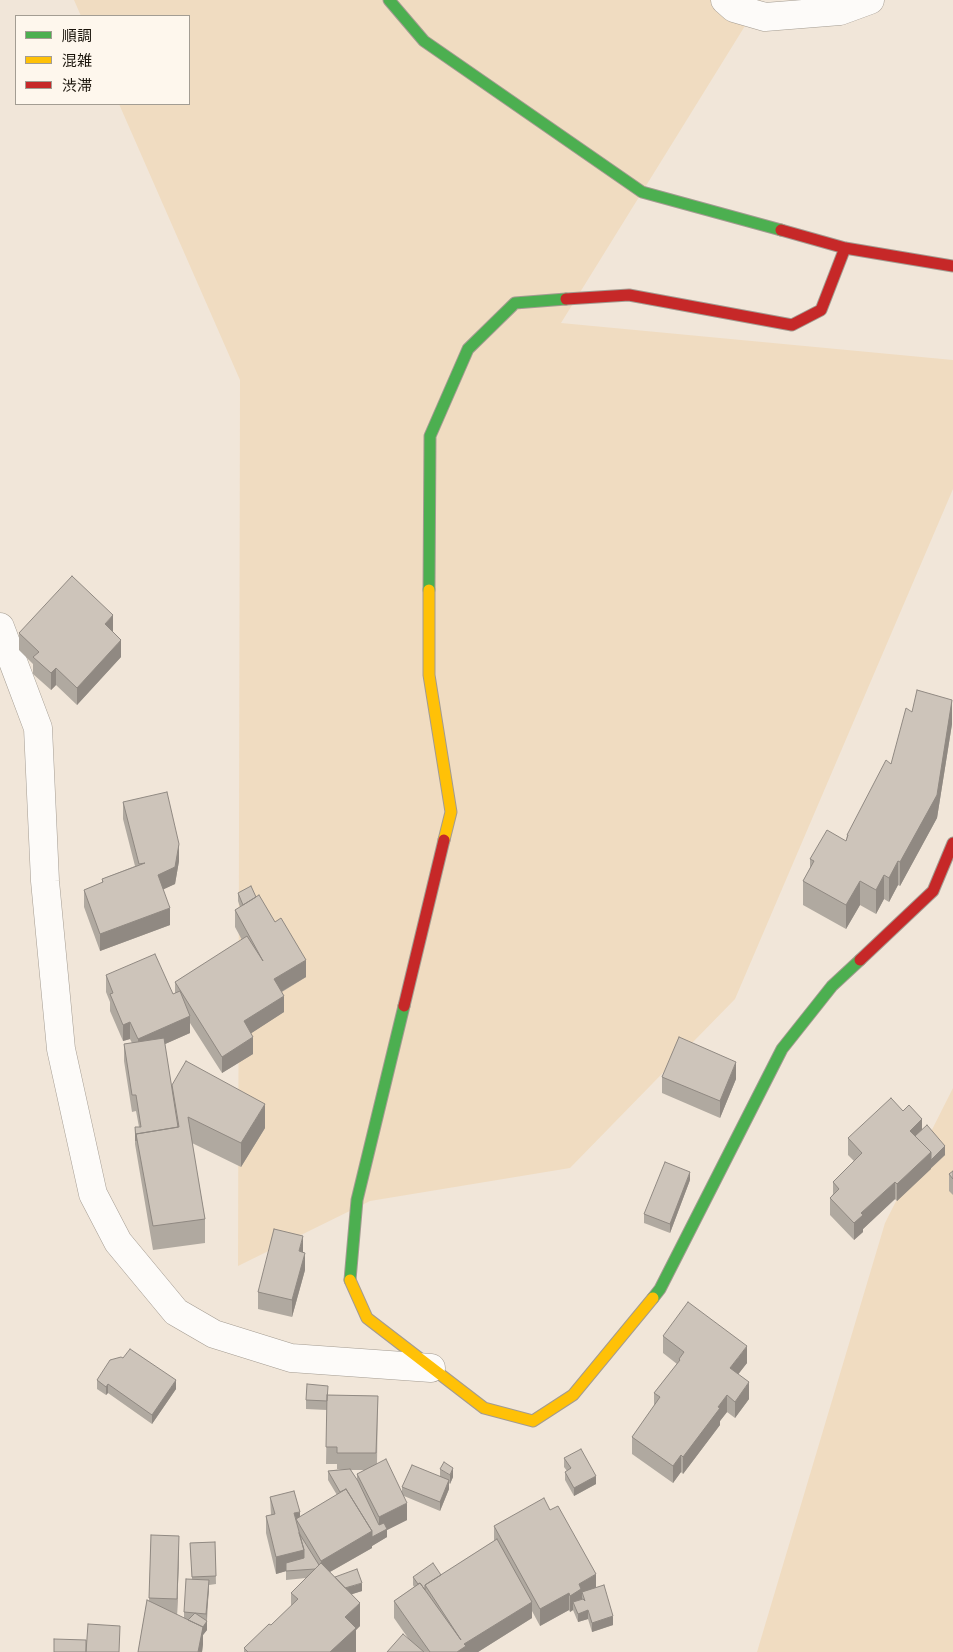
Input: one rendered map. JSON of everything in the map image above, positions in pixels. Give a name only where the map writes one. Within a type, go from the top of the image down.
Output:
[{"type":"street","points":[[389,0],[424,41],[642,192],[845,248],[953,266]]},
{"type":"street","points":[[725,0],[734,8],[765,17],[840,12],[870,0]]},
{"type":"street","points":[[845,248],[821,310],[792,325],[629,295],[514,303],[468,349],[430,436],[429,675],[451,812],[357,1200],[350,1280],[367,1318],[484,1408],[533,1421],[573,1395],[660,1289],[782,1049],[832,986],[933,891],[953,843]]},
{"type":"street","points":[[0,627],[38,728],[45,881],[61,1049],[93,1194],[118,1242],[176,1312],[214,1334],[291,1358],[431,1368]]},
{"type":"shaded area","points":[[74,0],[761,0],[561,323],[953,360],[953,489],[735,999],[570,1168],[370,1201],[238,1266],[240,380],[119,105],[190,105],[190,15],[81,15]]},
{"type":"shaded area","points":[[953,1088],[953,1652],[757,1652],[885,1223]]},
{"type":"building","points":[[72,576],[113,615],[105,624],[121,640],[77,688],[56,668],[51,673],[33,657],[39,652],[19,633]]},
{"type":"building","points":[[917,690],[952,700],[937,795],[900,862],[898,861],[889,878],[884,875],[876,890],[860,881],[846,905],[803,881],[814,861],[810,859],[827,830],[846,841],[847,835],[886,760],[891,764],[906,708],[912,712]]},
{"type":"building","points":[[167,792],[179,844],[175,867],[158,875],[170,908],[100,934],[84,890],[103,882],[102,879],[145,863],[139,864],[123,802]]},
{"type":"building","points":[[251,886],[256,897],[243,905],[238,893]]},
{"type":"building","points":[[259,895],[275,922],[281,918],[306,960],[274,979],[284,996],[244,1021],[253,1037],[222,1057],[175,982],[247,936],[263,961],[235,910]]},
{"type":"building","points":[[155,954],[173,994],[180,991],[190,1016],[138,1039],[130,1022],[123,1025],[110,994],[113,993],[106,975]]},
{"type":"building","points":[[679,1037],[736,1062],[720,1101],[662,1077]]},
{"type":"building","points":[[164,1038],[178,1127],[136,1134],[136,1141],[135,1127],[141,1127],[136,1095],[132,1095],[124,1044]]},
{"type":"building","points":[[186,1061],[265,1104],[241,1143],[188,1117],[205,1219],[153,1226],[136,1134],[179,1127],[172,1085]]},
{"type":"building","points":[[891,1098],[903,1111],[909,1105],[922,1119],[910,1131],[931,1152],[897,1184],[895,1182],[861,1213],[863,1215],[854,1223],[830,1198],[839,1189],[833,1182],[862,1153],[848,1138]]},
{"type":"building","points":[[927,1125],[945,1146],[931,1160],[931,1152],[915,1136]]},
{"type":"building","points":[[665,1162],[690,1172],[670,1224],[644,1214]]},
{"type":"building","points":[[953,1171],[953,1179],[949,1174]]},
{"type":"building","points":[[274,1229],[303,1236],[299,1251],[305,1253],[292,1300],[258,1292]]},
{"type":"building","points":[[688,1302],[747,1346],[730,1368],[749,1382],[735,1402],[727,1395],[718,1407],[720,1408],[683,1457],[681,1455],[673,1466],[632,1437],[660,1397],[654,1393],[684,1352],[663,1336]]},
{"type":"building","points":[[130,1349],[176,1380],[152,1415],[108,1384],[106,1387],[97,1380],[110,1360],[123,1358]]},
{"type":"building","points":[[307,1384],[328,1386],[327,1401],[306,1400]]},
{"type":"building","points":[[327,1395],[378,1396],[376,1453],[337,1453],[337,1447],[326,1447]]},
{"type":"building","points":[[581,1449],[596,1476],[574,1488],[565,1472],[571,1468],[564,1458]]},
{"type":"building","points":[[386,1459],[407,1503],[379,1517],[357,1474]]},
{"type":"building","points":[[444,1462],[453,1468],[450,1475],[440,1469]]},
{"type":"building","points":[[412,1465],[449,1480],[440,1502],[402,1487]]},
{"type":"building","points":[[350,1469],[358,1481],[379,1525],[384,1523],[387,1529],[372,1537],[372,1531],[346,1489],[340,1492],[328,1471]]},
{"type":"building","points":[[346,1489],[372,1531],[321,1561],[296,1519]]},
{"type":"building","points":[[294,1491],[300,1512],[294,1513],[304,1550],[276,1557],[266,1516],[275,1514],[270,1497]]},
{"type":"building","points":[[544,1498],[550,1510],[558,1506],[596,1574],[579,1584],[581,1589],[570,1596],[569,1593],[540,1609],[494,1526]]},
{"type":"building","points":[[299,1533],[319,1565],[315,1569],[286,1571],[286,1563],[304,1558],[304,1550]]},
{"type":"building","points":[[151,1535],[179,1536],[177,1599],[149,1598]]},
{"type":"building","points":[[497,1539],[532,1602],[464,1644],[466,1646],[457,1652],[430,1652],[394,1601],[420,1583],[461,1640],[425,1585]]},
{"type":"building","points":[[215,1542],[216,1576],[192,1577],[190,1543]]},
{"type":"building","points":[[321,1563],[360,1603],[345,1617],[356,1628],[330,1652],[248,1652],[244,1648],[298,1599],[291,1593]]},
{"type":"building","points":[[433,1563],[441,1575],[425,1585],[425,1590],[413,1577]]},
{"type":"building","points":[[357,1569],[362,1583],[345,1588],[335,1577]]},
{"type":"building","points":[[186,1579],[209,1580],[206,1614],[184,1612]]},
{"type":"building","points":[[604,1585],[613,1616],[592,1623],[588,1610],[578,1614],[573,1602],[583,1599],[585,1601],[582,1592]]},
{"type":"building","points":[[147,1600],[203,1627],[198,1652],[138,1652]]},
{"type":"building","points":[[195,1613],[207,1621],[203,1627],[188,1620]]},
{"type":"building","points":[[88,1624],[120,1626],[119,1652],[86,1652]]},
{"type":"building","points":[[403,1634],[424,1652],[387,1652]]},
{"type":"building","points":[[54,1639],[86,1640],[86,1652],[54,1652]]},
{"type":"traffic: fast","points":[[389,0],[424,41],[642,192],[781,230]]},
{"type":"traffic: fast","points":[[429,590],[430,436],[468,349],[515,303],[566,299]]},
{"type":"traffic: fast","points":[[653,1298],[660,1289],[782,1049],[832,986],[860,960]]},
{"type":"traffic: fast","points":[[350,1280],[357,1200],[404,1006]]},
{"type":"traffic: slow","points":[[429,590],[429,675],[451,812],[444,840]]},
{"type":"traffic: slow","points":[[350,1280],[367,1318],[484,1408],[533,1421],[573,1395],[653,1298]]},
{"type":"traffic: jam","points":[[781,230],[845,248],[953,266]]},
{"type":"traffic: jam","points":[[566,299],[629,295],[792,325],[821,310],[845,248]]},
{"type":"traffic: jam","points":[[404,1006],[444,840]]},
{"type":"traffic: jam","points":[[860,960],[933,891],[953,843]]}]
